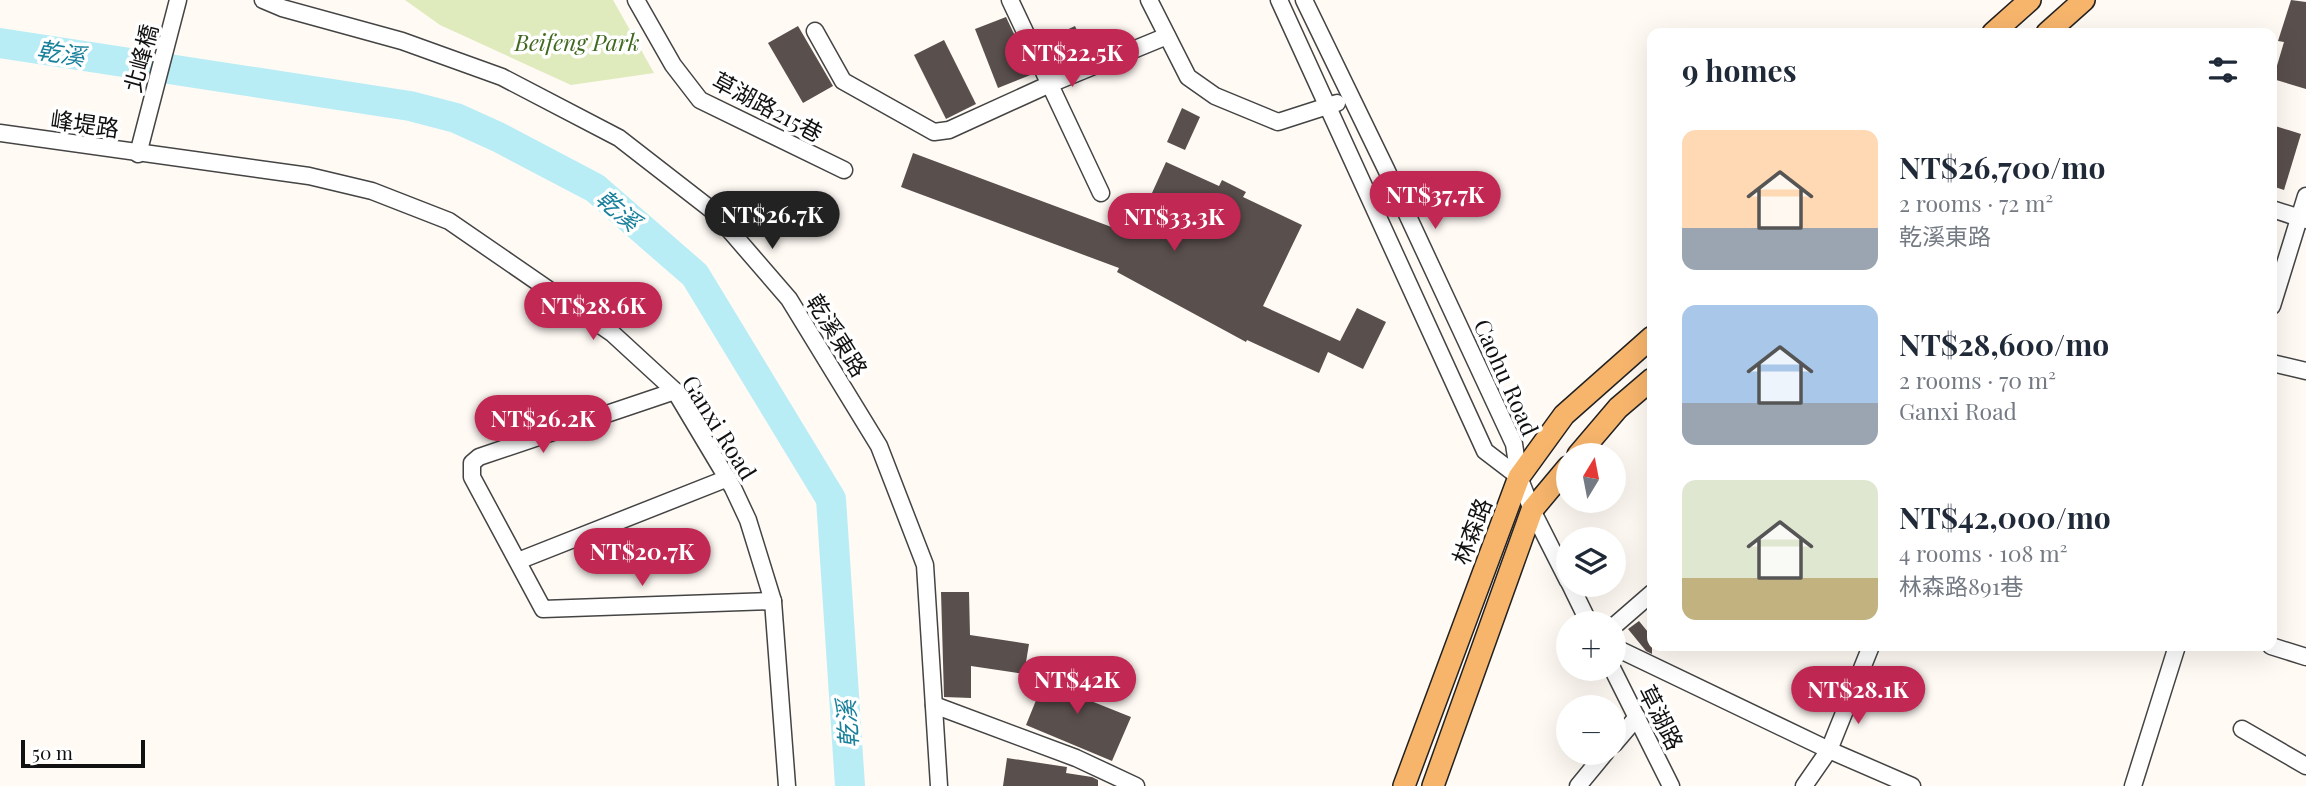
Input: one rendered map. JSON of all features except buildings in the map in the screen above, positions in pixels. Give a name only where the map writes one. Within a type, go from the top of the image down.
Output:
[{"type":"main road","points":[[1999,28],[2030,0]]},
{"type":"main road","points":[[2053,28],[2084,0]]},
{"type":"main road","name":"林森路","points":[[1404,786],[1520,477],[1564,415],[1647,341]]},
{"type":"main road","points":[[1588,443],[1618,408],[1647,383]]},
{"type":"main road","points":[[1433,786],[1532,510],[1556,481]]},
{"type":"street","name":"北峰橋","points":[[145,128],[178,0]]},
{"type":"street","name":"乾溪東路","points":[[263,0],[401,41],[502,77],[619,138],[713,211],[789,299],[879,446],[925,565],[939,786]]},
{"type":"street","name":"草湖路215巷","points":[[636,0],[673,65],[700,100],[844,170]]},
{"type":"street","points":[[1010,0],[1101,193]]},
{"type":"street","points":[[1149,0],[1188,77],[1215,96],[1278,122],[1351,100]]},
{"type":"street","name":"Caohu Road","points":[[1279,0],[1485,451],[1520,477]]},
{"type":"street","name":"Caohu Road","points":[[1304,0],[1514,444],[1520,477]]},
{"type":"street","points":[[815,31],[843,81],[934,132],[949,130],[1050,84],[1167,36]]},
{"type":"street","name":"峰堤路","points":[[0,134],[138,154],[145,128]]},
{"type":"street","name":"Ganxi Road","points":[[138,154],[309,176],[372,191],[449,221],[612,334],[675,391],[728,478],[748,520],[773,601],[787,786]]},
{"type":"street","points":[[2277,292],[2303,218],[2306,196]]},
{"type":"street","points":[[2277,210],[2303,218]]},
{"type":"street","points":[[2277,364],[2306,371]]},
{"type":"street","points":[[675,391],[474,460],[472,477],[541,607],[547,610],[773,601]]},
{"type":"street","points":[[1520,477],[1532,510],[1556,557]]},
{"type":"street","points":[[518,561],[728,478]]},
{"type":"street","points":[[1626,616],[1647,597]]},
{"type":"street","points":[[2277,648],[2306,657]]},
{"type":"street","points":[[1804,786],[1829,750],[1869,651]]},
{"type":"street","points":[[2133,786],[2175,651]]},
{"type":"street","points":[[1626,653],[1829,750],[1913,786]]},
{"type":"street","name":"草湖路","points":[[1619,681],[1671,786]]},
{"type":"street","points":[[934,705],[1076,758],[1136,786]]},
{"type":"street","points":[[1626,730],[1637,717]]},
{"type":"street","points":[[2242,729],[2306,766]]},
{"type":"street","points":[[1578,786],[1595,765]]},
{"type":"green space","name":"Beifeng Park","points":[[405,0],[613,0],[654,73],[571,85],[440,25]]},
{"type":"waterway","name":"乾溪","points":[[0,43],[410,106],[456,118],[595,188],[695,275],[831,499],[850,786]]}]
